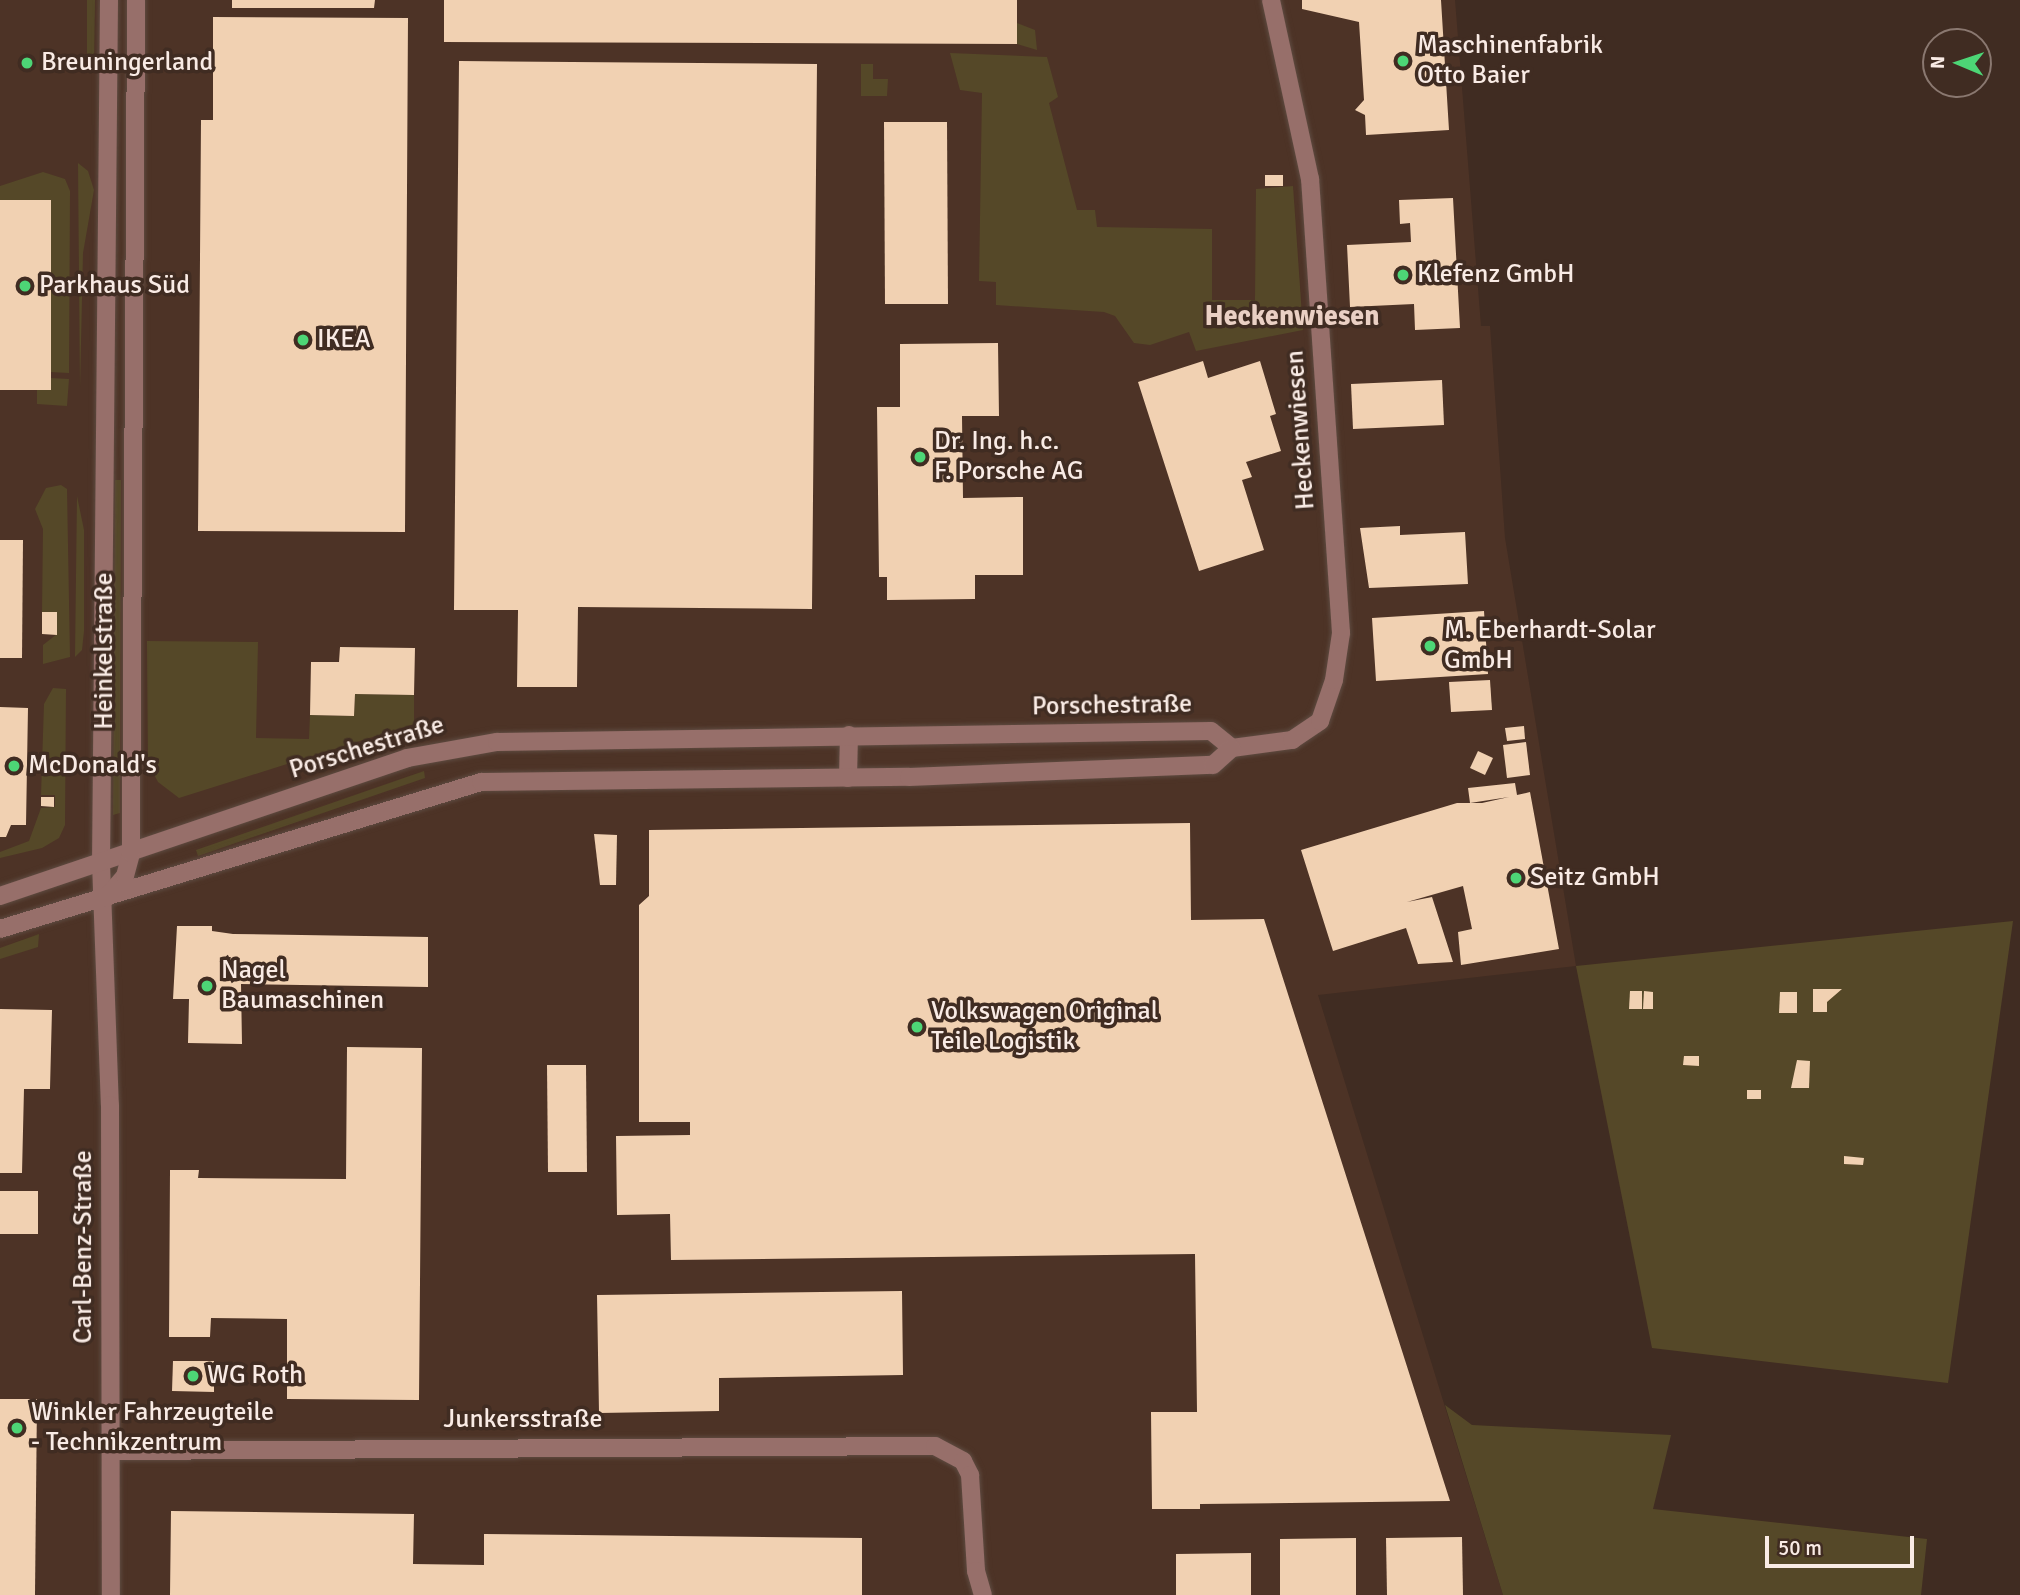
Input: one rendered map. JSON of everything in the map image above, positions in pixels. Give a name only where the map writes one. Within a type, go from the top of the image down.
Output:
[{"type":"street","name":"Heinkelstraße","points":[[109,0],[136,1],[131,853],[125,876],[106,898],[101,863],[109,0]]},
{"type":"street","name":"Heckenwiesen","points":[[1231,748],[1292,740],[1320,721],[1341,633],[1310,179],[1271,0]]},
{"type":"street","name":"Porschestraße","points":[[0,896],[450,748],[547,739],[1211,731],[1231,748]]},
{"type":"street","points":[[848,778],[849,735]]},
{"type":"street","points":[[0,929],[481,782],[848,778],[1213,765],[1231,748]]},
{"type":"street","name":"Carl-Benz-Straße","points":[[106,898],[111,1595]]},
{"type":"street","name":"Junkersstraße","points":[[111,1451],[934,1446],[954,1453],[970,1475],[975,1570],[983,1595]]},
{"type":"shaded area","points":[[0,0],[1455,0],[1481,326],[1490,326],[1505,538],[1576,966],[1318,995],[1503,1595],[0,1595]]},
{"type":"shaded area","points":[[87,0],[95,0],[94,65],[87,59]]},
{"type":"shaded area","points":[[1017,23],[1035,30],[1037,50],[1017,44]]},
{"type":"shaded area","points":[[950,53],[1047,57],[1058,97],[1049,103],[1077,210],[1095,210],[1097,227],[1212,229],[1212,300],[1255,300],[1256,189],[1293,186],[1303,330],[1196,351],[1189,332],[1150,345],[1134,343],[1115,316],[1104,312],[996,305],[996,282],[979,281],[982,93],[960,90]]},
{"type":"shaded area","points":[[861,64],[873,64],[873,79],[888,79],[887,96],[861,96]]},
{"type":"shaded area","points":[[78,163],[88,171],[94,190],[83,253],[80,389]]},
{"type":"shaded area","points":[[43,172],[65,179],[70,191],[69,373],[50,372],[51,200],[0,200],[0,186]]},
{"type":"shaded area","points":[[50,378],[69,379],[67,406],[37,404],[37,390],[50,390]]},
{"type":"shaded area","points":[[115,480],[121,480],[120,813],[113,815]]},
{"type":"shaded area","points":[[61,485],[67,489],[70,657],[43,664],[43,645],[57,634],[57,613],[42,612],[43,529],[35,509],[46,488]]},
{"type":"shaded area","points":[[77,496],[84,530],[84,631],[82,650],[75,657]]},
{"type":"shaded area","points":[[147,641],[258,642],[256,738],[309,739],[310,715],[354,716],[355,694],[414,695],[414,724],[179,798],[158,782],[148,763]]},
{"type":"shaded area","points":[[53,688],[66,689],[65,825],[59,838],[42,848],[0,858],[0,852],[29,841],[41,808],[55,807],[55,795],[41,795],[44,704]]},
{"type":"shaded area","points":[[424,771],[425,778],[198,856],[196,850]]},
{"type":"shaded area","points":[[2013,921],[1948,1383],[1652,1348],[1576,966]]},
{"type":"shaded area","points":[[39,934],[38,947],[0,959],[0,948]]},
{"type":"shaded area","points":[[1445,1405],[1472,1425],[1671,1435],[1653,1509],[1927,1539],[1921,1595],[1503,1595]]},
{"type":"building","points":[[232,0],[375,0],[374,8],[232,8]]},
{"type":"building","points":[[444,0],[1017,0],[1017,44],[444,42]]},
{"type":"building","name":"Maschinenfabrik Otto Baier","points":[[1302,0],[1441,0],[1449,130],[1366,135],[1365,115],[1355,110],[1364,100],[1359,22],[1302,9]]},
{"type":"building","name":"IKEA","points":[[213,17],[408,18],[405,532],[198,531],[201,120],[213,120]]},
{"type":"building","points":[[459,61],[817,64],[812,609],[578,607],[577,687],[517,687],[518,610],[454,610]]},
{"type":"building","points":[[884,122],[947,122],[948,304],[885,304]]},
{"type":"building","points":[[1265,175],[1283,175],[1283,186],[1265,186]]},
{"type":"building","name":"Klefenz GmbH","points":[[1453,198],[1460,328],[1415,330],[1414,304],[1350,307],[1347,245],[1411,242],[1410,223],[1400,224],[1399,200]]},
{"type":"building","name":"Parkhaus Süd","points":[[0,200],[51,200],[51,390],[0,390]]},
{"type":"building","name":"Dr. Ing. h.c. F. Porsche AG","points":[[998,343],[999,416],[962,416],[963,498],[1023,497],[1023,575],[975,575],[975,599],[887,600],[887,577],[879,577],[877,407],[900,407],[900,344]]},
{"type":"building","name":"Dr. Ing. h.c. F. Porsche AG","points":[[1203,361],[1208,378],[1260,361],[1276,414],[1270,416],[1281,451],[1246,462],[1252,477],[1242,480],[1264,550],[1199,571],[1138,382]]},
{"type":"building","points":[[1442,380],[1444,425],[1353,429],[1351,384]]},
{"type":"building","points":[[1400,526],[1400,535],[1465,532],[1468,584],[1369,588],[1360,528]]},
{"type":"building","points":[[0,540],[23,540],[22,658],[0,658]]},
{"type":"building","name":"M. Eberhardt-Solar GmbH","points":[[1484,611],[1488,674],[1376,681],[1372,618]]},
{"type":"building","points":[[42,612],[57,612],[57,635],[42,634]]},
{"type":"building","points":[[340,647],[415,648],[414,695],[355,694],[354,716],[310,715],[311,662],[339,662]]},
{"type":"building","points":[[1490,680],[1492,710],[1451,712],[1449,682]]},
{"type":"building","name":"McDonald's","points":[[0,707],[28,708],[26,825],[11,825],[6,837],[0,837]]},
{"type":"building","points":[[1524,726],[1525,739],[1507,741],[1505,728]]},
{"type":"building","points":[[1526,742],[1530,775],[1507,778],[1503,745]]},
{"type":"building","points":[[1478,751],[1493,758],[1485,775],[1470,768]]},
{"type":"building","points":[[1515,783],[1517,795],[1530,792],[1559,949],[1461,965],[1458,932],[1472,929],[1463,886],[1407,902],[1432,897],[1453,962],[1418,964],[1406,928],[1333,951],[1301,850],[1457,803],[1470,803],[1468,788]],"holes":[[[1509,797],[1482,803],[1470,803]]]},
{"type":"building","points":[[41,797],[54,797],[54,807],[41,806]]},
{"type":"building","name":"Volkswagen Original Teile Logistik","points":[[1190,823],[1191,920],[1264,919],[1450,1501],[1200,1504],[1200,1509],[1152,1509],[1151,1412],[1197,1412],[1195,1254],[671,1260],[670,1214],[617,1215],[616,1136],[690,1135],[690,1122],[639,1122],[639,905],[649,896],[649,830]]},
{"type":"building","points":[[594,834],[617,835],[616,885],[600,885]]},
{"type":"building","name":"Nagel Baumaschinen","points":[[177,926],[212,926],[212,931],[233,934],[428,937],[428,987],[241,984],[242,1044],[188,1043],[189,999],[173,999]]},
{"type":"building","points":[[1813,989],[1842,989],[1827,1002],[1827,1012],[1813,1012]]},
{"type":"building","points":[[1630,991],[1642,991],[1642,1009],[1629,1009]]},
{"type":"building","points":[[1644,991],[1653,992],[1653,1009],[1643,1009]]},
{"type":"building","points":[[1780,992],[1797,992],[1797,1013],[1779,1013]]},
{"type":"building","points":[[0,1009],[52,1010],[50,1089],[24,1089],[22,1173],[0,1173]]},
{"type":"building","points":[[347,1047],[422,1048],[419,1400],[287,1399],[287,1319],[211,1318],[210,1337],[169,1337],[170,1170],[199,1170],[198,1178],[346,1179]]},
{"type":"building","points":[[1684,1056],[1699,1056],[1699,1066],[1683,1065]]},
{"type":"building","points":[[1797,1060],[1810,1061],[1809,1088],[1791,1088]]},
{"type":"building","points":[[547,1065],[586,1065],[587,1172],[548,1172]]},
{"type":"building","points":[[1747,1090],[1761,1090],[1761,1099],[1747,1099]]},
{"type":"building","points":[[1844,1156],[1864,1158],[1863,1165],[1844,1164]]},
{"type":"building","points":[[0,1191],[38,1191],[38,1234],[0,1234]]},
{"type":"building","points":[[902,1291],[903,1375],[719,1378],[719,1411],[599,1413],[597,1295]]},
{"type":"building","name":"WG Roth","points":[[173,1361],[214,1361],[214,1392],[172,1391]]},
{"type":"building","points":[[0,1399],[37,1399],[35,1595],[0,1595]]},
{"type":"building","points":[[171,1511],[414,1514],[413,1564],[484,1565],[484,1534],[862,1538],[862,1595],[170,1595]]},
{"type":"building","points":[[1462,1537],[1463,1595],[1387,1595],[1386,1538]]},
{"type":"building","points":[[1356,1538],[1356,1595],[1280,1595],[1280,1539]]},
{"type":"building","points":[[1251,1553],[1251,1595],[1176,1595],[1176,1554]]},
{"type":"place","name":"Maschinenfabrik Otto Baier","points":[[1403,61]]},
{"type":"place","name":"Breuningerland","points":[[27,63]]},
{"type":"place","name":"Klefenz GmbH","points":[[1403,275]]},
{"type":"place","name":"Parkhaus Süd","points":[[25,286]]},
{"type":"place","name":"IKEA","points":[[303,340]]},
{"type":"place","name":"Dr. Ing. h.c. F. Porsche AG","points":[[920,457]]},
{"type":"place","name":"M. Eberhardt-Solar GmbH","points":[[1430,646]]},
{"type":"place","name":"McDonald's","points":[[14,766]]},
{"type":"place","name":"Seitz GmbH","points":[[1516,878]]},
{"type":"place","name":"Nagel Baumaschinen","points":[[207,986]]},
{"type":"place","name":"Volkswagen Original Teile Logistik","points":[[917,1027]]},
{"type":"place","name":"WG Roth","points":[[193,1376]]},
{"type":"place","name":"Winkler Fahrzeugteile - Technikzentrum","points":[[17,1428]]},
{"type":"district","name":"Heckenwiesen","points":[[1292,316]]}]
